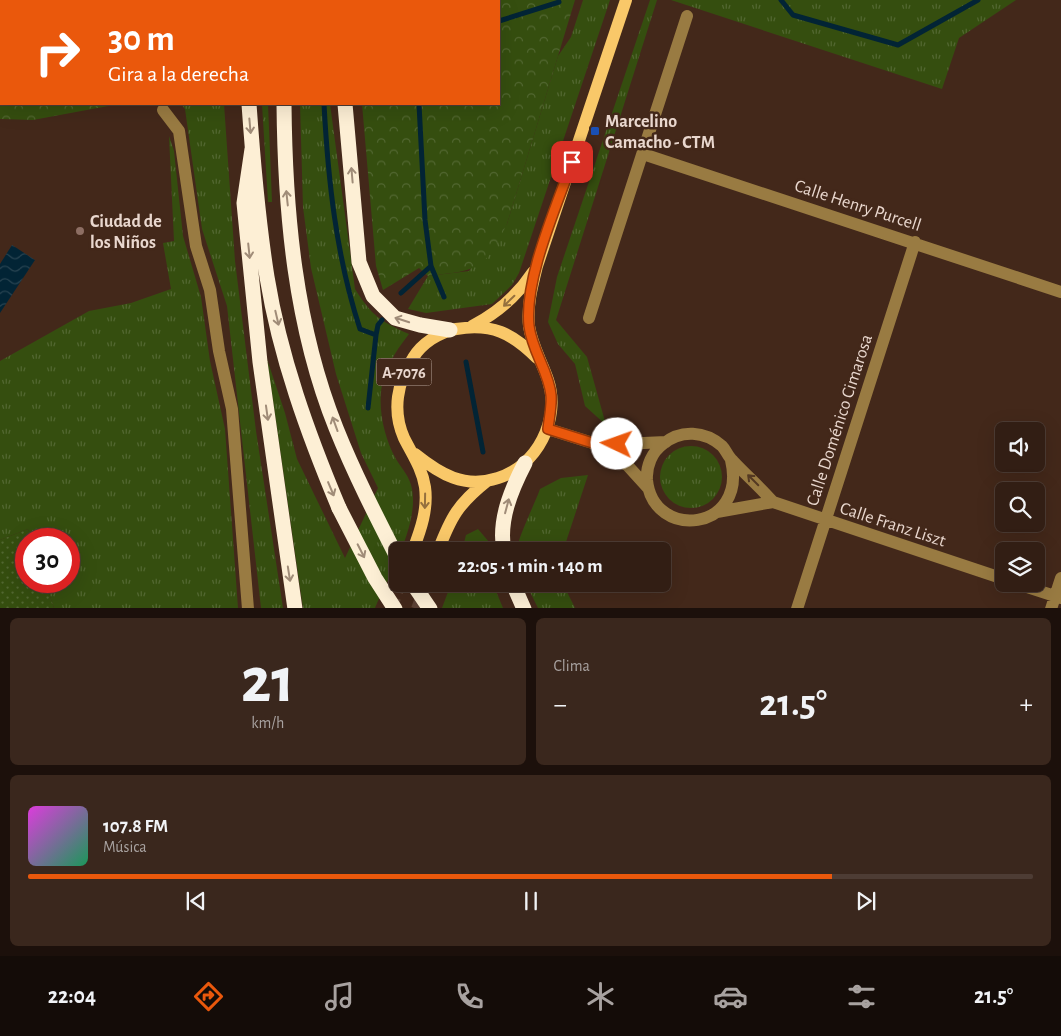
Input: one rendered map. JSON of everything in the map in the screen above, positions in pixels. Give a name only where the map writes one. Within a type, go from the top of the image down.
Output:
[{"type":"highway","points":[[248,105],[267,279],[297,398],[316,454],[339,508],[375,578],[394,608]]},
{"type":"highway","points":[[284,105],[285,182],[290,236],[309,343],[336,427],[390,542]]},
{"type":"highway","points":[[345,105],[358,262],[373,296],[395,318],[420,326],[450,330]]},
{"type":"highway","points":[[252,148],[244,203],[260,362],[295,608]]},
{"type":"highway","points":[[502,542],[505,514],[512,488],[525,463]]},
{"type":"highway","points":[[419,592],[430,608]]},
{"type":"highway","points":[[517,592],[524,608]]},
{"type":"main road","name":"A-7076","points":[[415,454],[437,472],[465,481],[487,481],[500,477],[525,463],[538,449],[548,429],[552,396],[548,379],[537,358],[530,328],[528,304],[537,266],[626,0]]},
{"type":"main road","name":"A-7076","points":[[472,326],[502,308],[521,290],[537,266]]},
{"type":"main road","name":"A-7076","points":[[416,542],[422,526],[426,504],[425,486],[415,454],[404,437],[398,415],[398,394],[404,372],[416,353],[428,341],[450,330],[472,326],[495,329],[519,340],[537,358]]},
{"type":"main road","name":"A-7076","points":[[441,542],[450,519],[466,497],[487,481]]},
{"type":"street","points":[[589,318],[687,16]]},
{"type":"street","points":[[163,110],[180,131],[196,246],[210,290],[219,351],[232,409],[248,608]]},
{"type":"street","name":"Calle Henry Purcell","points":[[643,154],[915,242],[1061,292]]},
{"type":"street","name":"Calle Doménico Cimarosa","points":[[797,608],[915,242]]},
{"type":"street","name":"Calle Franz Liszt","points":[[548,429],[599,445],[628,466],[648,488],[654,502],[664,512],[676,519],[690,521],[704,519],[717,512],[772,502],[995,576]]},
{"type":"street","name":"Calle Franz Liszt","points":[[599,445],[666,442],[684,434],[698,434],[712,438],[724,448],[731,460],[756,482],[772,502]]},
{"type":"street","points":[[648,488],[647,474],[650,460],[658,448],[666,442]]},
{"type":"street","points":[[717,512],[727,502],[732,490],[735,474],[731,460]]},
{"type":"street","points":[[1051,608],[1058,597],[1061,578]]},
{"type":"street","points":[[1043,592],[1058,597]]},
{"type":"green space","points":[[500,0],[575,0],[507,224],[492,251],[485,260],[469,269],[428,276],[419,268],[383,290],[376,266],[362,105],[500,105]]},
{"type":"green space","points":[[583,0],[610,0],[519,273],[512,285],[492,304],[426,313],[408,309],[428,276],[469,271],[507,224],[558,56],[571,37]]},
{"type":"green space","points":[[650,0],[657,0],[556,320],[587,357],[606,425],[585,406],[575,364],[558,344],[548,322],[557,277]]},
{"type":"green space","points":[[671,0],[1016,0],[959,38],[942,89]]},
{"type":"green space","points":[[0,105],[114,105],[33,120],[0,119]]},
{"type":"green space","points":[[182,105],[224,105],[235,261],[256,431],[283,608],[261,608],[227,306],[202,229],[185,109]]},
{"type":"green space","points":[[262,105],[268,105],[272,202],[268,202]]},
{"type":"green space","points":[[300,105],[330,105],[355,289],[367,306],[378,317],[409,334],[398,349],[384,377],[381,408],[384,430],[391,450],[408,477],[412,489],[413,503],[404,542],[389,542],[389,579],[375,608],[303,608],[267,359],[285,413],[297,459],[345,558],[378,488],[361,453],[336,374],[311,268],[303,207]]},
{"type":"green space","points":[[169,136],[174,151],[183,236],[201,297],[210,361],[225,429],[238,608],[54,608],[49,593],[80,593],[80,528],[15,528],[15,534],[0,540],[0,361],[89,311],[131,303],[171,289],[163,243],[174,241]]},
{"type":"green space","points":[[685,446],[697,446],[713,455],[720,465],[722,477],[720,489],[713,499],[697,508],[685,508],[674,503],[665,494],[660,483],[660,471],[665,460],[674,451]]},
{"type":"green space","points":[[588,475],[566,542],[519,542],[540,489],[561,478]]},
{"type":"green space","points":[[478,529],[489,542],[464,542],[466,535]]},
{"type":"green space","points":[[15,534],[15,593],[49,593],[54,608],[0,608],[0,540]]},
{"type":"green space","points":[[448,592],[496,592],[503,608],[442,608]]},
{"type":"green space","points":[[530,592],[567,592],[575,608],[538,608]]},
{"type":"water","points":[[12,245],[35,260],[0,313],[0,264]]},
{"type":"waterway","points":[[781,0],[793,15],[898,45],[978,0]]},
{"type":"waterway","points":[[500,21],[559,2]]},
{"type":"waterway","points":[[324,105],[334,217],[345,274],[360,329],[376,335]]},
{"type":"waterway","points":[[419,105],[425,220],[431,266],[444,297]]},
{"type":"waterway","points":[[401,293],[431,266]]},
{"type":"waterway","points":[[368,408],[376,335],[378,325],[382,320]]},
{"type":"waterway","points":[[466,362],[483,452]]},
{"type":"tunnel","points":[[391,608],[397,592]]},
{"type":"tunnel","points":[[417,608],[423,592]]},
{"type":"place","name":"Marcelino Camacho - CTM","points":[[595,131]]},
{"type":"place","name":"Ciudad de los Niños","points":[[80,231]]},
{"type":"route","points":[[572,162],[537,266],[528,304],[530,328],[537,358],[548,379],[552,396],[548,429],[599,445],[617,444]]}]
